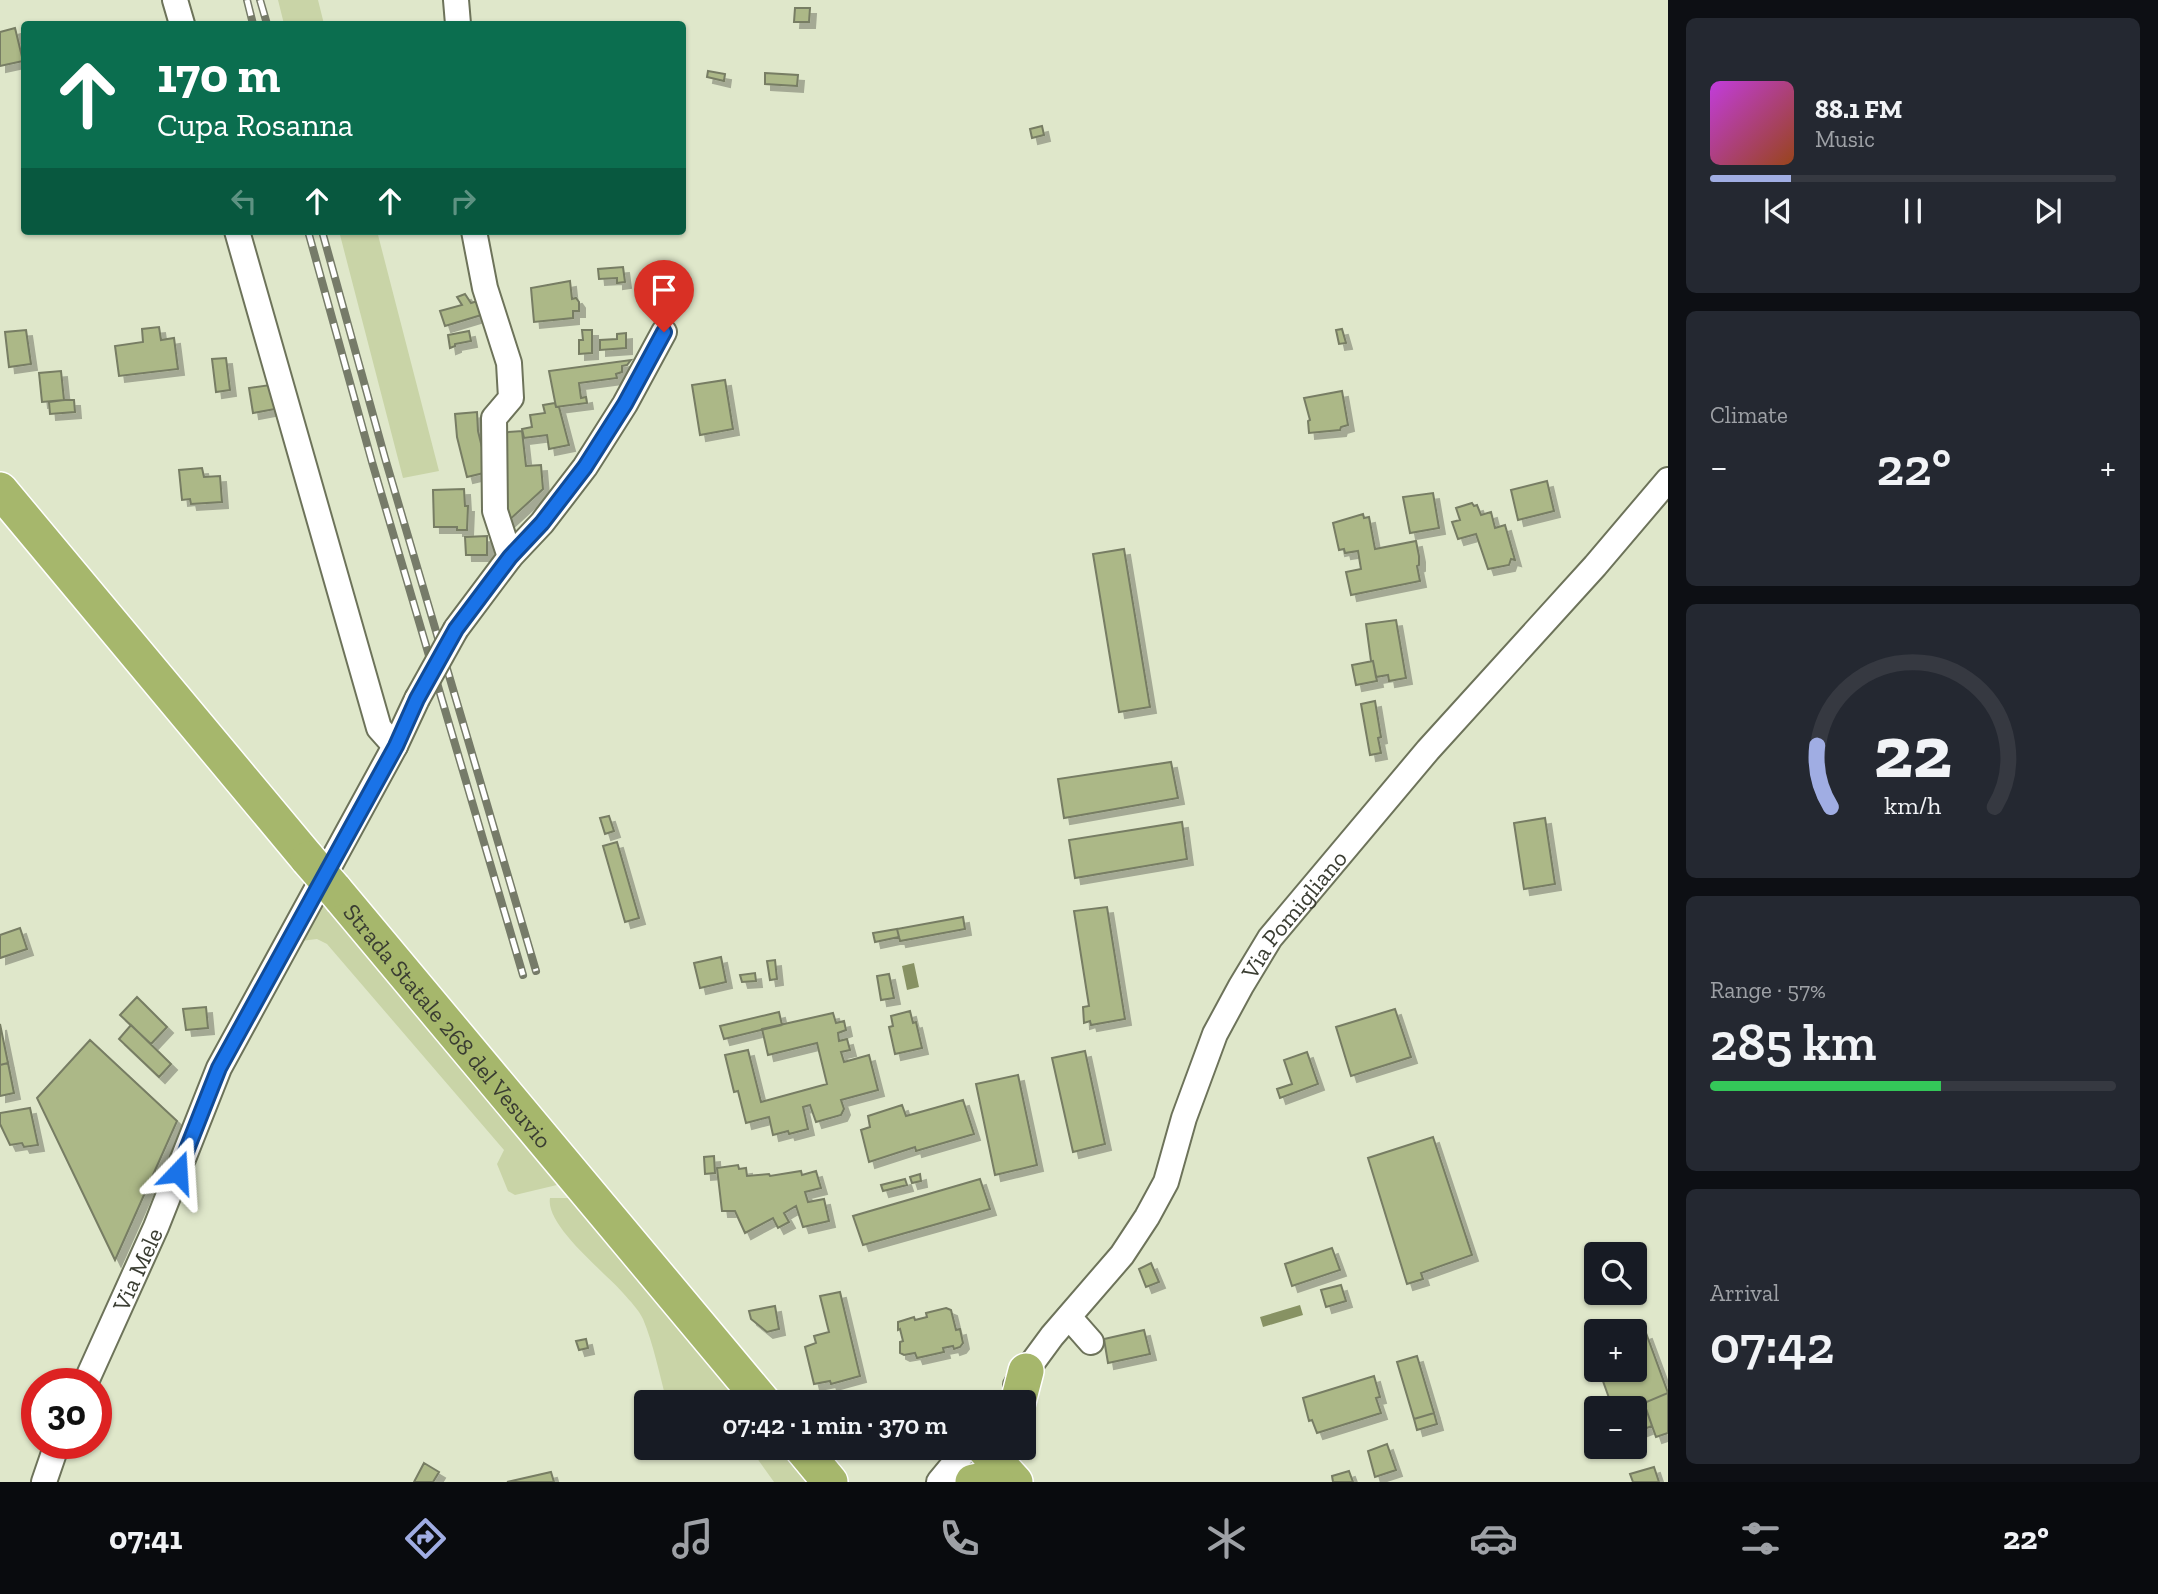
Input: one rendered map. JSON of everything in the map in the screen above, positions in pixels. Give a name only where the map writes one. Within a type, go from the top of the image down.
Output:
[{"type":"highway","name":"Strada Statale 268 del Vesuvio","points":[[0,490],[753,1390]]},
{"type":"highway","points":[[812,1460],[830,1482]]},
{"type":"highway","points":[[995,1460],[1016,1482]]},
{"type":"highway","points":[[1020,1460],[1023,1482]]},
{"type":"highway","points":[[973,1482],[987,1479],[996,1482]]},
{"type":"street","points":[[175,0],[181,21]]},
{"type":"street","points":[[456,0],[458,21]]},
{"type":"street","points":[[238,235],[379,728],[396,746]]},
{"type":"street","points":[[475,235],[485,288],[509,363],[511,397],[494,418],[494,431],[495,511],[510,557]]},
{"type":"street","name":"Via Mele","points":[[92,1368],[156,1227],[219,1068],[396,746],[417,699],[456,629],[510,557],[542,523],[585,467],[625,404],[664,332]]},
{"type":"street","name":"Via Pomigliano","points":[[1022,1386],[1069,1317],[1122,1255],[1166,1182],[1184,1118],[1215,1034],[1270,938],[1428,750],[1595,566],[1668,480]]},
{"type":"street","points":[[1069,1317],[1091,1342]]},
{"type":"street","points":[[44,1482],[52,1459]]},
{"type":"street","points":[[939,1482],[957,1460]]},
{"type":"shaded area","points":[[278,0],[318,0],[323,21],[283,21]]},
{"type":"shaded area","points":[[340,235],[378,235],[439,471],[403,478]]},
{"type":"shaded area","points":[[317,896],[328,912],[333,911],[561,1184],[515,1195],[508,1191],[497,1164],[504,1150],[327,944],[317,939],[301,941]]},
{"type":"shaded area","points":[[914,963],[919,987],[907,990],[902,966]]},
{"type":"shaded area","points":[[550,1198],[573,1198],[732,1390],[664,1390],[650,1338],[641,1316],[623,1293],[566,1235],[551,1209]]},
{"type":"shaded area","points":[[1300,1305],[1303,1315],[1263,1327],[1260,1317]]},
{"type":"shaded area","points":[[758,1460],[791,1460],[809,1482],[774,1482]]},
{"type":"building","points":[[795,8],[810,8],[809,22],[794,22]]},
{"type":"building","points":[[15,28],[21,61],[0,66],[0,32]]},
{"type":"building","points":[[708,71],[725,74],[724,81],[707,77]]},
{"type":"building","points":[[765,73],[798,75],[797,86],[765,84]]},
{"type":"building","points":[[1042,126],[1044,135],[1032,138],[1030,129]]},
{"type":"building","points":[[623,267],[625,282],[617,283],[617,278],[599,279],[598,269]]},
{"type":"building","points":[[570,281],[572,299],[576,298],[579,302],[579,311],[573,311],[573,318],[534,322],[531,288]]},
{"type":"building","points":[[465,294],[471,303],[484,299],[488,313],[445,326],[440,311],[462,305],[457,297]]},
{"type":"building","points":[[159,327],[161,340],[174,338],[178,369],[119,376],[115,346],[143,342],[142,329]]},
{"type":"building","points":[[1342,329],[1346,343],[1339,344],[1336,330]]},
{"type":"building","points":[[26,330],[31,364],[9,367],[5,332]]},
{"type":"building","points":[[582,330],[592,330],[592,353],[579,354],[579,340],[583,340]]},
{"type":"building","points":[[469,331],[471,341],[455,344],[450,348],[448,335]]},
{"type":"building","points":[[626,333],[626,348],[600,350],[600,340],[617,339],[617,334]]},
{"type":"building","points":[[226,358],[230,390],[216,392],[212,359]]},
{"type":"building","points":[[631,360],[622,366],[622,372],[616,374],[617,378],[579,383],[581,398],[586,397],[587,403],[556,407],[549,371]]},
{"type":"building","points":[[61,371],[64,400],[42,402],[39,373]]},
{"type":"building","points":[[725,380],[733,429],[700,435],[692,385]]},
{"type":"building","points":[[270,385],[275,409],[253,413],[249,388]]},
{"type":"building","points":[[1342,391],[1348,425],[1340,430],[1309,433],[1310,420],[1304,398]]},
{"type":"building","points":[[74,400],[75,412],[50,414],[49,402]]},
{"type":"building","points":[[555,403],[556,407],[559,407],[569,445],[549,449],[547,435],[524,438],[522,429],[532,427],[530,415],[545,413],[543,405]]},
{"type":"building","points":[[477,412],[478,431],[488,472],[467,477],[457,437],[455,414]]},
{"type":"building","points":[[522,431],[526,466],[541,465],[543,489],[506,523],[495,433]]},
{"type":"building","points":[[202,468],[204,477],[220,476],[222,502],[191,504],[190,499],[182,500],[179,470]]},
{"type":"building","points":[[1547,481],[1554,511],[1518,520],[1511,490]]},
{"type":"building","points":[[464,489],[465,506],[468,506],[467,530],[434,527],[433,490]]},
{"type":"building","points":[[1433,493],[1439,528],[1410,533],[1403,497]]},
{"type":"building","points":[[1472,503],[1477,505],[1481,515],[1491,512],[1495,528],[1505,525],[1515,560],[1511,559],[1509,565],[1488,569],[1476,534],[1458,539],[1452,522],[1460,520],[1456,508]]},
{"type":"building","points":[[1363,514],[1364,518],[1369,517],[1375,549],[1416,541],[1420,581],[1351,595],[1346,572],[1361,569],[1358,551],[1345,553],[1344,549],[1339,550],[1333,523]]},
{"type":"building","points":[[487,536],[487,555],[466,555],[465,537]]},
{"type":"building","points":[[1124,549],[1150,707],[1119,712],[1093,554]]},
{"type":"building","points":[[1396,620],[1406,678],[1389,681],[1388,675],[1376,677],[1366,624]]},
{"type":"building","points":[[1373,661],[1377,681],[1356,685],[1352,665]]},
{"type":"building","points":[[1375,701],[1381,753],[1370,755],[1361,704]]},
{"type":"building","points":[[1171,762],[1178,798],[1064,818],[1058,779]]},
{"type":"building","points":[[609,816],[614,831],[605,834],[600,818]]},
{"type":"building","points":[[1545,818],[1555,884],[1524,889],[1514,823]]},
{"type":"building","points":[[1182,822],[1187,859],[1075,878],[1069,840]]},
{"type":"building","points":[[617,842],[639,918],[625,922],[603,846]]},
{"type":"building","points":[[1107,907],[1125,1019],[1091,1025],[1090,1021],[1084,1023],[1083,1007],[1089,1006],[1074,911]]},
{"type":"building","points":[[963,917],[965,929],[900,941],[897,929]]},
{"type":"building","points":[[20,928],[27,949],[0,958],[0,935]]},
{"type":"building","points":[[897,929],[899,937],[875,942],[873,933]]},
{"type":"building","points":[[721,957],[726,982],[700,988],[694,963]]},
{"type":"building","points":[[775,960],[777,979],[770,980],[767,961]]},
{"type":"building","points":[[755,973],[756,981],[742,982],[740,975]]},
{"type":"building","points":[[889,974],[894,998],[881,1000],[877,976]]},
{"type":"building","points":[[137,997],[167,1027],[151,1044],[120,1015]]},
{"type":"building","points":[[206,1007],[208,1028],[186,1030],[183,1009]]},
{"type":"building","points":[[1395,1009],[1411,1057],[1351,1076],[1336,1027]]},
{"type":"building","points":[[910,1011],[913,1023],[916,1022],[922,1048],[895,1054],[889,1027],[893,1026],[891,1016]]},
{"type":"building","points":[[779,1012],[782,1025],[724,1039],[720,1026]]},
{"type":"building","points":[[833,1013],[836,1023],[844,1021],[846,1030],[838,1033],[839,1041],[847,1039],[850,1050],[841,1052],[844,1062],[869,1055],[878,1090],[841,1100],[844,1109],[841,1115],[816,1122],[810,1105],[803,1107],[808,1129],[789,1134],[788,1131],[773,1135],[769,1117],[746,1123],[738,1091],[734,1092],[725,1055],[748,1050],[761,1102],[827,1084],[817,1043],[768,1055],[762,1029]]},
{"type":"building","points":[[0,1024],[8,1063],[0,1065]]},
{"type":"building","points":[[131,1025],[171,1064],[159,1077],[119,1039]]},
{"type":"building","points":[[90,1040],[177,1121],[115,1260],[37,1098]]},
{"type":"building","points":[[1085,1051],[1105,1144],[1073,1152],[1052,1058]]},
{"type":"building","points":[[1307,1052],[1318,1084],[1280,1098],[1277,1089],[1292,1084],[1284,1060]]},
{"type":"building","points":[[8,1063],[14,1093],[0,1096],[0,1065]]},
{"type":"building","points":[[1018,1075],[1037,1165],[995,1175],[976,1084]]},
{"type":"building","points":[[963,1100],[974,1134],[916,1151],[915,1147],[869,1162],[861,1130],[870,1127],[868,1116],[902,1105],[906,1116]]},
{"type":"building","points":[[30,1108],[38,1145],[10,1145],[0,1124],[0,1113]]},
{"type":"building","points":[[1433,1137],[1472,1255],[1421,1273],[1423,1279],[1407,1284],[1368,1158]]},
{"type":"building","points":[[714,1156],[715,1173],[705,1174],[704,1157]]},
{"type":"building","points":[[738,1165],[739,1169],[746,1168],[747,1176],[770,1176],[801,1171],[802,1175],[816,1171],[821,1188],[805,1192],[808,1202],[824,1199],[829,1221],[803,1227],[796,1206],[784,1213],[789,1222],[778,1228],[773,1218],[745,1233],[735,1211],[722,1211],[717,1168]]},
{"type":"building","points":[[920,1174],[921,1181],[912,1183],[910,1177]]},
{"type":"building","points":[[905,1179],[907,1185],[883,1191],[881,1185]]},
{"type":"building","points":[[980,1179],[990,1209],[863,1245],[853,1216]]},
{"type":"building","points":[[1332,1248],[1340,1270],[1292,1286],[1285,1264]]},
{"type":"building","points":[[1151,1263],[1159,1282],[1146,1287],[1139,1269]]},
{"type":"building","points":[[1341,1285],[1346,1301],[1326,1307],[1321,1290]]},
{"type":"building","points":[[840,1292],[860,1376],[831,1384],[830,1381],[814,1384],[805,1347],[816,1343],[814,1336],[829,1332],[820,1296]]},
{"type":"building","points":[[775,1306],[779,1329],[767,1332],[751,1319],[749,1311]]},
{"type":"building","points":[[946,1308],[951,1310],[956,1330],[960,1329],[963,1343],[960,1347],[943,1348],[944,1352],[917,1358],[915,1353],[900,1353],[900,1342],[903,1341],[898,1322],[914,1317],[915,1320],[927,1317],[926,1313]]},
{"type":"building","points":[[1144,1330],[1150,1354],[1108,1363],[1104,1339]]},
{"type":"building","points":[[1647,1336],[1668,1393],[1647,1402],[1647,1396],[1608,1396],[1603,1382],[1647,1382]]},
{"type":"building","points":[[586,1339],[588,1348],[579,1350],[576,1341]]},
{"type":"building","points":[[1417,1356],[1434,1413],[1414,1419],[1397,1362]]},
{"type":"building","points":[[1374,1376],[1380,1397],[1376,1398],[1381,1413],[1317,1433],[1312,1420],[1309,1421],[1303,1398]]},
{"type":"building","points":[[1668,1393],[1668,1433],[1656,1437],[1647,1412],[1647,1402]]},
{"type":"building","points":[[1647,1412],[1652,1426],[1647,1428]]},
{"type":"building","points":[[1434,1413],[1437,1424],[1417,1430],[1414,1419]]},
{"type":"building","points":[[1387,1444],[1396,1470],[1375,1477],[1368,1451]]},
{"type":"building","points":[[424,1463],[439,1472],[433,1482],[414,1482]]},
{"type":"building","points":[[1654,1467],[1659,1482],[1633,1482],[1630,1474]]},
{"type":"building","points":[[1349,1471],[1353,1482],[1333,1482],[1332,1476]]},
{"type":"building","points":[[551,1472],[554,1482],[507,1482]]},
{"type":"railway","points":[[247,0],[252,21]]},
{"type":"railway","points":[[260,0],[266,21]]},
{"type":"railway","points":[[309,235],[372,462],[523,975]]},
{"type":"railway","points":[[323,235],[385,458],[536,971]]},
{"type":"route","points":[[178,1172],[219,1068],[396,746],[417,699],[456,629],[510,557],[542,523],[585,467],[625,404],[664,332]]}]
